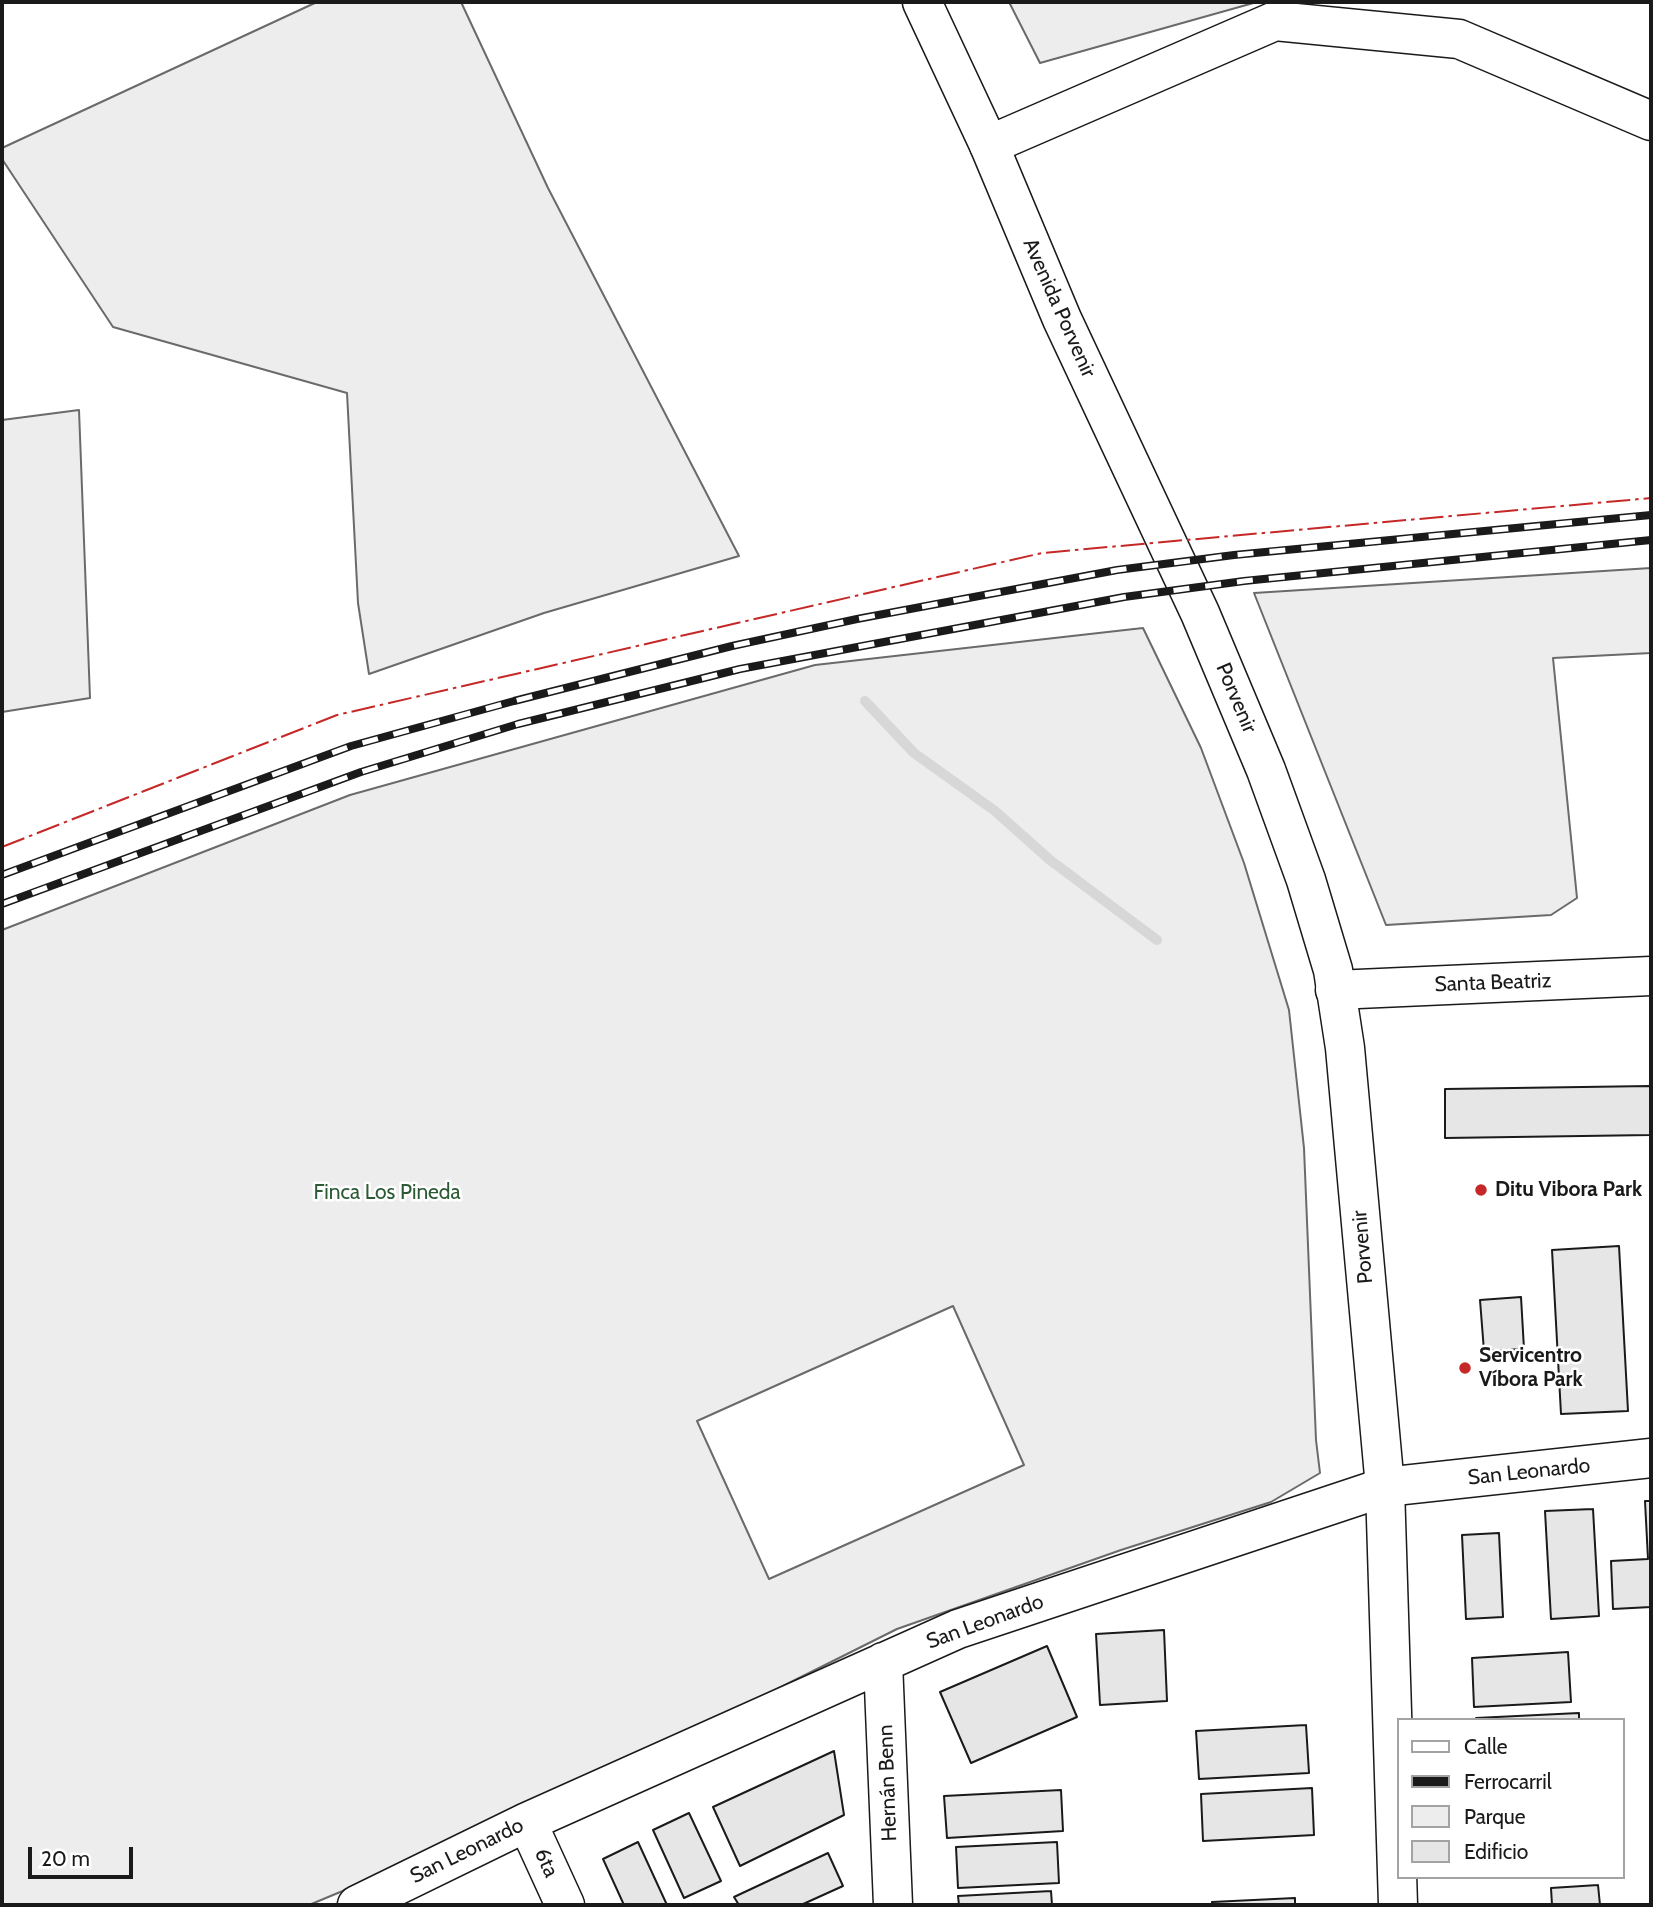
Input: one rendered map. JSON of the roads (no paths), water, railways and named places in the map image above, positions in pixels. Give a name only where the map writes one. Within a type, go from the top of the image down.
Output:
[{"type":"street","name":"Avenida Porvenir","points":[[922,2],[989,145],[1062,319],[1200,613]]},
{"type":"street","points":[[989,145],[1275,22],[1459,39],[1651,121]]},
{"type":"street","name":"Porvenir","points":[[1200,613],[1266,770],[1306,880],[1333,971],[1346,1062],[1385,1487],[1398,1905]]},
{"type":"street","name":"Santa Beatriz","points":[[1335,990],[1651,976]]},
{"type":"street","name":"San Leonardo","points":[[357,1905],[527,1822],[958,1629],[1385,1487],[1651,1458]]},
{"type":"street","name":"Hernán Benn","points":[[883,1662],[893,1905]]},
{"type":"street","name":"6ta","points":[[527,1822],[565,1905]]},
{"type":"waterway","points":[[865,701],[914,753],[995,811],[1050,860],[1157,940]]},
{"type":"railway","points":[[2,875],[351,746],[514,701],[732,646],[857,619],[1117,570],[1234,555],[1651,515]]},
{"type":"railway","points":[[2,904],[361,772],[518,724],[740,669],[1124,597],[1244,581],[1651,540]]},
{"type":"place","name":"Ditu Vibora Park","points":[[1481,1190]]},
{"type":"place","name":"Servicentro Víbora Park","points":[[1465,1368]]},
{"type":"park label","name":"Finca Los Pineda","points":[[387,1193]]}]
